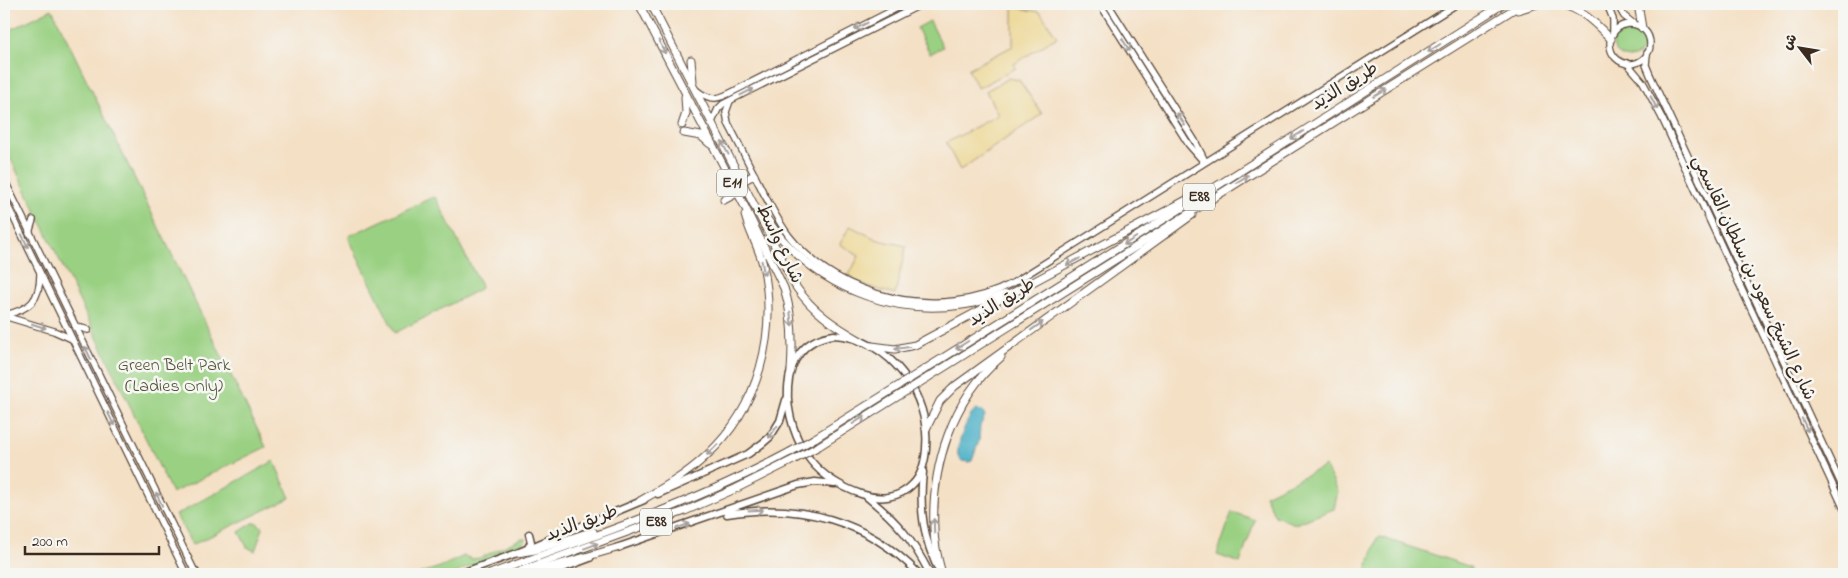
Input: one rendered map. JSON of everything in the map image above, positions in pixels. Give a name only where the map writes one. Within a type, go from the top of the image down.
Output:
[{"type":"highway","name":"شارع واسط","points":[[639,4],[744,205],[778,275],[788,301],[792,329],[791,372]]},
{"type":"highway","points":[[1475,22],[1496,4]]},
{"type":"highway","name":"طريق الذيد","points":[[490,574],[712,491],[815,438],[1503,4]]},
{"type":"highway","name":"طريق الذيد","points":[[512,574],[690,509],[742,486],[819,446],[1522,4]]},
{"type":"highway","points":[[1493,23],[1536,4]]},
{"type":"highway","points":[[1561,4],[1570,6],[1588,17],[1612,37]]},
{"type":"highway","points":[[1638,4],[1642,28]]},
{"type":"highway","name":"شارع واسط","points":[[653,5],[796,287],[806,300],[829,322],[860,341]]},
{"type":"highway","points":[[691,60],[694,88]]},
{"type":"highway","points":[[682,125],[686,113],[683,89]]},
{"type":"highway","points":[[684,133],[700,136],[714,147]]},
{"type":"highway","points":[[743,181],[754,175]]},
{"type":"highway","points":[[872,346],[895,349],[915,345],[1186,200],[1209,191]]},
{"type":"highway","points":[[724,200],[737,192]]},
{"type":"highway","points":[[640,501],[682,476],[716,446],[742,412],[755,382],[765,350],[768,303],[763,265],[746,218],[744,205]]},
{"type":"highway","points":[[926,428],[935,410],[947,393],[1186,220],[1200,205]]},
{"type":"highway","points":[[757,209],[785,242],[810,265],[842,286],[871,298],[901,305],[947,307],[976,303],[1024,288]]},
{"type":"highway","points":[[941,574],[935,543],[933,517],[937,479],[945,442],[960,407],[971,391],[995,362],[1024,336]]},
{"type":"highway","points":[[517,553],[535,550],[606,528],[623,525]]},
{"type":"highway","points":[[526,574],[620,547]]},
{"type":"main road","points":[[694,88],[703,96],[711,99],[736,90],[905,4]]},
{"type":"main road","points":[[712,122],[718,109],[731,101],[922,4]]},
{"type":"main road","points":[[1100,4],[1189,145],[1195,159],[1194,169]]},
{"type":"main road","points":[[1108,4],[1195,142],[1205,162]]},
{"type":"main road","points":[[736,90],[730,96],[731,101],[726,112],[728,123],[780,224],[801,249],[820,266],[853,284],[906,300],[937,302],[970,298],[1006,286],[1457,4]]},
{"type":"main road","points":[[1608,6],[1613,19],[1610,46],[1614,54],[1618,59],[1627,63],[1639,61],[1647,53],[1649,39],[1642,28],[1624,16],[1617,5]]},
{"type":"main road","points":[[1612,37],[1620,27],[1634,24]]},
{"type":"main road","name":"شارع الشيخ سعود بن سلطان القاسمي","points":[[1647,53],[1646,60],[1649,73],[1844,490]]},
{"type":"main road","name":"شارع الشيخ سعود بن سلطان القاسمي","points":[[1627,63],[1643,82],[1844,509]]},
{"type":"main road","points":[[1189,145],[1195,142]]},
{"type":"main road","points":[[1195,142],[1206,153],[1216,155]]},
{"type":"main road","points":[[1189,145],[1205,162]]},
{"type":"main road","points":[[4,179],[196,573]]},
{"type":"main road","points":[[1695,191],[1699,188],[1705,194]]},
{"type":"main road","points":[[5,201],[10,201],[15,209],[20,212]]},
{"type":"main road","points":[[5,201],[186,574]]},
{"type":"main road","points":[[29,233],[34,220]]},
{"type":"main road","points":[[4,316],[22,310],[33,301],[38,291],[40,272]]},
{"type":"main road","points":[[4,316],[36,325],[72,339]]},
{"type":"main road","points":[[75,326],[88,330]]},
{"type":"main road","points":[[459,574],[517,553],[748,454],[770,437],[780,421],[791,372],[802,349],[816,339],[834,335],[843,336],[872,346],[893,362],[911,385],[923,413],[926,428],[927,441],[920,503],[923,526],[929,548],[941,574]]},
{"type":"main road","points":[[788,386],[790,417],[798,440],[811,461],[828,478],[864,495],[884,510],[902,528],[916,547],[930,574]]},
{"type":"main road","points":[[121,440],[126,444],[134,458],[139,457]]},
{"type":"main road","points":[[864,495],[885,498],[896,496],[914,484],[924,464]]},
{"type":"main road","points":[[547,574],[798,485],[815,482],[838,484]]},
{"type":"main road","points":[[708,517],[745,511],[774,509],[792,510],[824,517],[850,526],[880,542],[918,574]]},
{"type":"main road","points":[[528,548],[531,542],[529,534]]},
{"type":"green space","name":"Green Belt Park (Ladies Only)","points":[[52,9],[266,447],[172,493],[4,145],[4,33]]},
{"type":"green space","points":[[930,21],[943,47],[930,54],[917,28]]},
{"type":"green space","points":[[1629,26],[1635,27],[1640,31],[1644,36],[1644,48],[1640,53],[1635,57],[1629,58],[1623,57],[1618,53],[1614,48],[1613,42],[1614,36],[1618,31],[1623,27]]},
{"type":"green space","points":[[433,197],[436,198],[481,286],[480,289],[395,333],[349,236]]},
{"type":"green space","points":[[274,461],[290,498],[192,545],[176,515]]},
{"type":"green space","points":[[1325,466],[1338,491],[1334,509],[1295,524],[1275,516],[1265,495]]},
{"type":"green space","points":[[1232,512],[1255,520],[1240,563],[1217,555]]},
{"type":"green space","points":[[253,523],[257,523],[263,528],[255,551],[247,547],[239,532]]},
{"type":"green space","points":[[1380,537],[1471,567],[1471,574],[1365,574],[1377,538]]},
{"type":"green space","points":[[522,538],[526,539],[524,543],[454,574],[418,574],[464,556],[472,559],[480,558]]},
{"type":"sand","points":[[1013,7],[1040,12],[1057,37],[1014,64],[1016,68],[978,88],[968,69],[1013,46]]},
{"type":"sand","points":[[1009,78],[1019,80],[1042,114],[960,170],[946,143],[998,115],[986,91]]},
{"type":"sand","points":[[850,226],[878,240],[906,246],[895,294],[869,287],[848,277],[859,256],[840,244]]},
{"type":"water","points":[[976,410],[983,411],[985,416],[980,426],[979,441],[972,461],[962,461],[958,457],[960,439],[969,418]]}]
